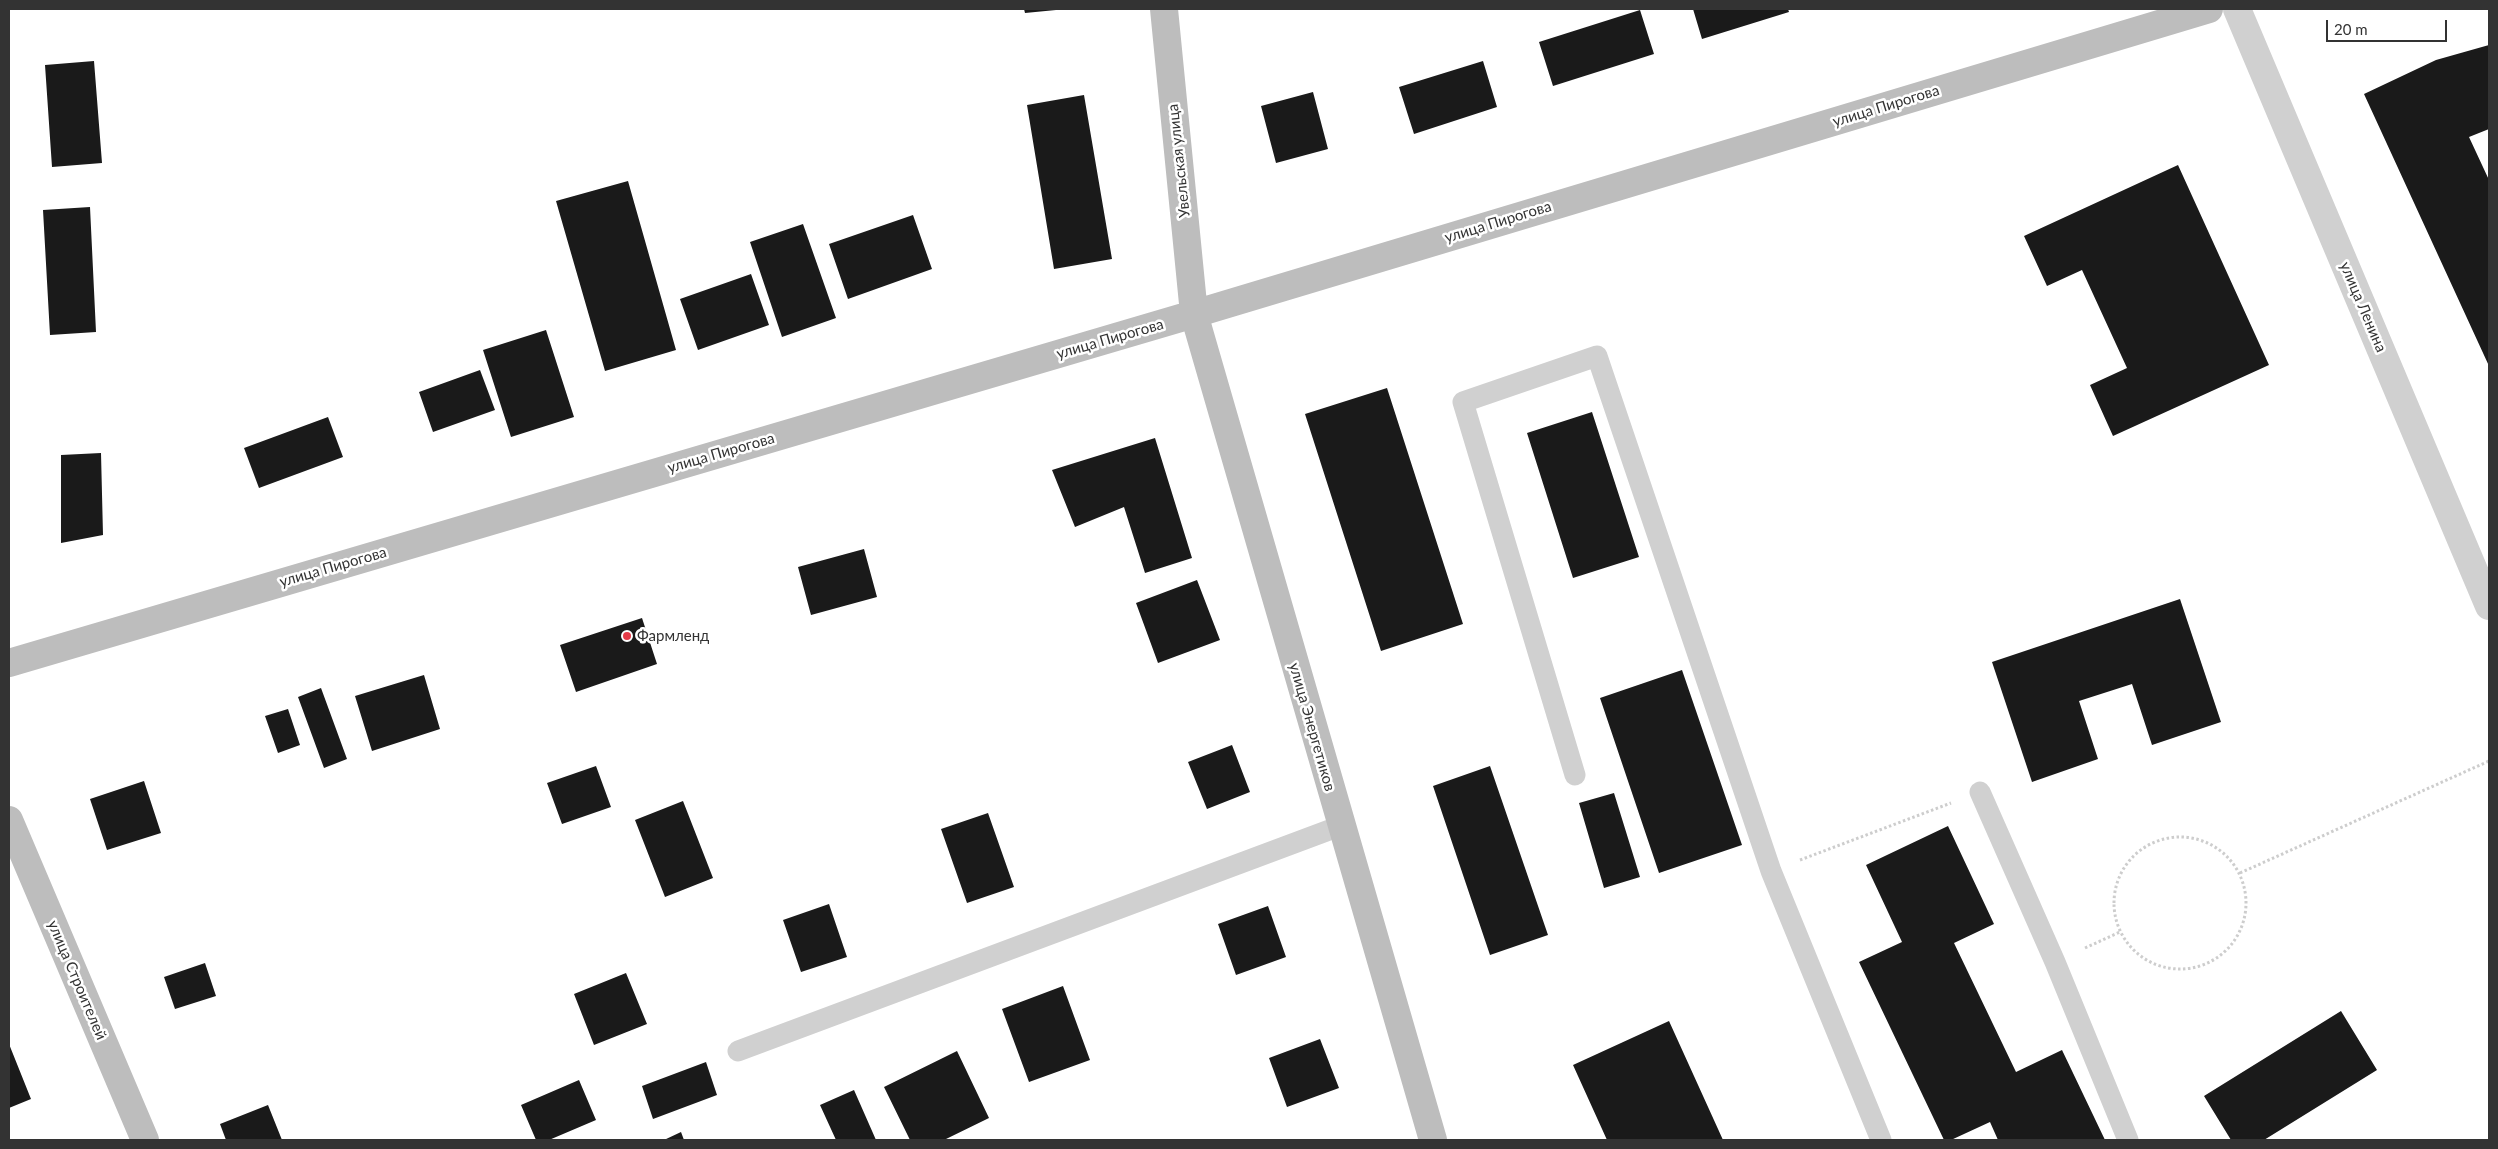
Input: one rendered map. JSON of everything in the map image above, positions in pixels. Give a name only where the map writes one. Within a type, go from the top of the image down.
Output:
[{"type":"street","name":"Увельская улица","points":[[1164,9],[1194,314]]},
{"type":"street","name":"улица Пирогова","points":[[9,663],[1194,314],[2209,9]]},
{"type":"street","name":"улица Ленина","points":[[2237,9],[2489,606]]},
{"type":"street","name":"улица Энергетиков","points":[[1194,314],[1340,826],[1433,1140]]},
{"type":"street","name":"улица Строителей","points":[[9,820],[145,1140]]},
{"type":"lane","points":[[1575,775],[1462,402],[1597,356],[1771,871],[1881,1140]]},
{"type":"lane","points":[[1980,792],[2055,962],[2128,1140]]},
{"type":"lane","points":[[738,1051],[1340,826]]},
{"type":"path","points":[[2240,874],[2489,761]]},
{"type":"path","points":[[1771,871],[1980,792]]},
{"type":"path","points":[[2171,837],[2194,838],[2215,846],[2240,874],[2246,895],[2245,917],[2233,944],[2216,959],[2194,968],[2177,969],[2154,964],[2132,949],[2120,932],[2114,894],[2122,872],[2136,853],[2156,841],[2171,837]]},
{"type":"path","points":[[2055,962],[2120,932]]},
{"type":"building","points":[[1024,9],[1056,9],[1056,10],[1025,13]]},
{"type":"building","points":[[1693,9],[1788,9],[1789,12],[1702,39]]},
{"type":"building","points":[[1640,10],[1654,54],[1553,86],[1539,42]]},
{"type":"building","points":[[2489,45],[2489,129],[2469,137],[2489,180],[2489,366],[2364,94],[2436,60]]},
{"type":"building","points":[[94,61],[102,163],[52,167],[45,65]]},
{"type":"building","points":[[1483,61],[1497,107],[1414,134],[1399,87]]},
{"type":"building","points":[[1313,92],[1328,149],[1276,163],[1261,106]]},
{"type":"building","points":[[1084,95],[1112,259],[1054,269],[1027,105]]},
{"type":"building","points":[[2178,165],[2269,365],[2113,436],[2090,385],[2127,368],[2082,270],[2047,286],[2024,236]]},
{"type":"building","points":[[628,181],[676,350],[605,371],[556,201]]},
{"type":"building","points":[[90,207],[96,332],[50,335],[43,210]]},
{"type":"building","points":[[913,215],[932,269],[848,299],[829,244]]},
{"type":"building","points":[[803,224],[836,318],[782,337],[750,242]]},
{"type":"building","points":[[751,274],[769,325],[698,350],[680,299]]},
{"type":"building","points":[[546,330],[574,417],[511,437],[483,350]]},
{"type":"building","points":[[480,370],[495,410],[433,432],[419,392]]},
{"type":"building","points":[[1387,388],[1463,624],[1381,651],[1305,414]]},
{"type":"building","points":[[1592,412],[1639,557],[1573,578],[1527,433]]},
{"type":"building","points":[[328,417],[343,457],[259,488],[244,448]]},
{"type":"building","points":[[1155,438],[1192,558],[1145,573],[1124,507],[1075,527],[1052,470]]},
{"type":"building","points":[[101,453],[103,535],[61,543],[61,455]]},
{"type":"building","points":[[864,549],[877,597],[811,615],[798,567]]},
{"type":"building","points":[[1197,580],[1220,640],[1158,663],[1136,603]]},
{"type":"building","points":[[2180,599],[2221,722],[2152,745],[2132,684],[2079,701],[2098,759],[2032,782],[1992,662]]},
{"type":"building","points":[[642,618],[657,664],[576,692],[560,645]]},
{"type":"building","points":[[1682,670],[1742,845],[1659,873],[1600,698]]},
{"type":"building","points":[[424,675],[440,729],[372,751],[355,696]]},
{"type":"building","points":[[321,688],[347,759],[324,768],[298,697]]},
{"type":"building","points":[[288,709],[300,745],[278,753],[265,716]]},
{"type":"building","points":[[1232,745],[1250,792],[1207,809],[1188,762]]},
{"type":"building","points":[[596,766],[611,807],[562,824],[547,783]]},
{"type":"building","points":[[1490,766],[1548,935],[1490,955],[1433,786]]},
{"type":"building","points":[[144,781],[161,833],[107,850],[90,799]]},
{"type":"building","points":[[1614,793],[1640,877],[1604,888],[1579,803]]},
{"type":"building","points":[[683,801],[713,878],[665,897],[635,820]]},
{"type":"building","points":[[988,813],[1014,887],[967,903],[941,829]]},
{"type":"building","points":[[1948,826],[1994,924],[1954,943],[2016,1072],[2062,1050],[2105,1140],[1998,1140],[1990,1122],[1951,1140],[1944,1140],[1859,962],[1902,942],[1866,865]]},
{"type":"building","points":[[829,904],[847,957],[801,972],[783,920]]},
{"type":"building","points":[[1268,906],[1286,957],[1236,975],[1218,924]]},
{"type":"building","points":[[205,963],[216,996],[175,1009],[164,977]]},
{"type":"building","points":[[626,973],[647,1024],[594,1045],[574,994]]},
{"type":"building","points":[[1063,986],[1090,1060],[1029,1082],[1002,1009]]},
{"type":"building","points":[[2341,1011],[2377,1070],[2264,1140],[2231,1140],[2204,1096]]},
{"type":"building","points":[[1669,1021],[1723,1140],[1607,1140],[1573,1065]]},
{"type":"building","points":[[1320,1039],[1339,1088],[1287,1107],[1269,1058]]},
{"type":"building","points":[[9,1044],[31,1099],[9,1108]]},
{"type":"building","points":[[957,1051],[989,1118],[944,1140],[910,1140],[884,1087]]},
{"type":"building","points":[[706,1062],[717,1095],[653,1119],[642,1086]]},
{"type":"building","points":[[579,1080],[596,1120],[549,1140],[536,1140],[521,1105]]},
{"type":"building","points":[[854,1090],[876,1140],[836,1140],[820,1105]]},
{"type":"building","points":[[268,1105],[282,1140],[226,1140],[220,1124]]},
{"type":"building","points":[[681,1132],[684,1140],[664,1140]]},
{"type":"place","name":"Фармленд","points":[[627,636]]}]
